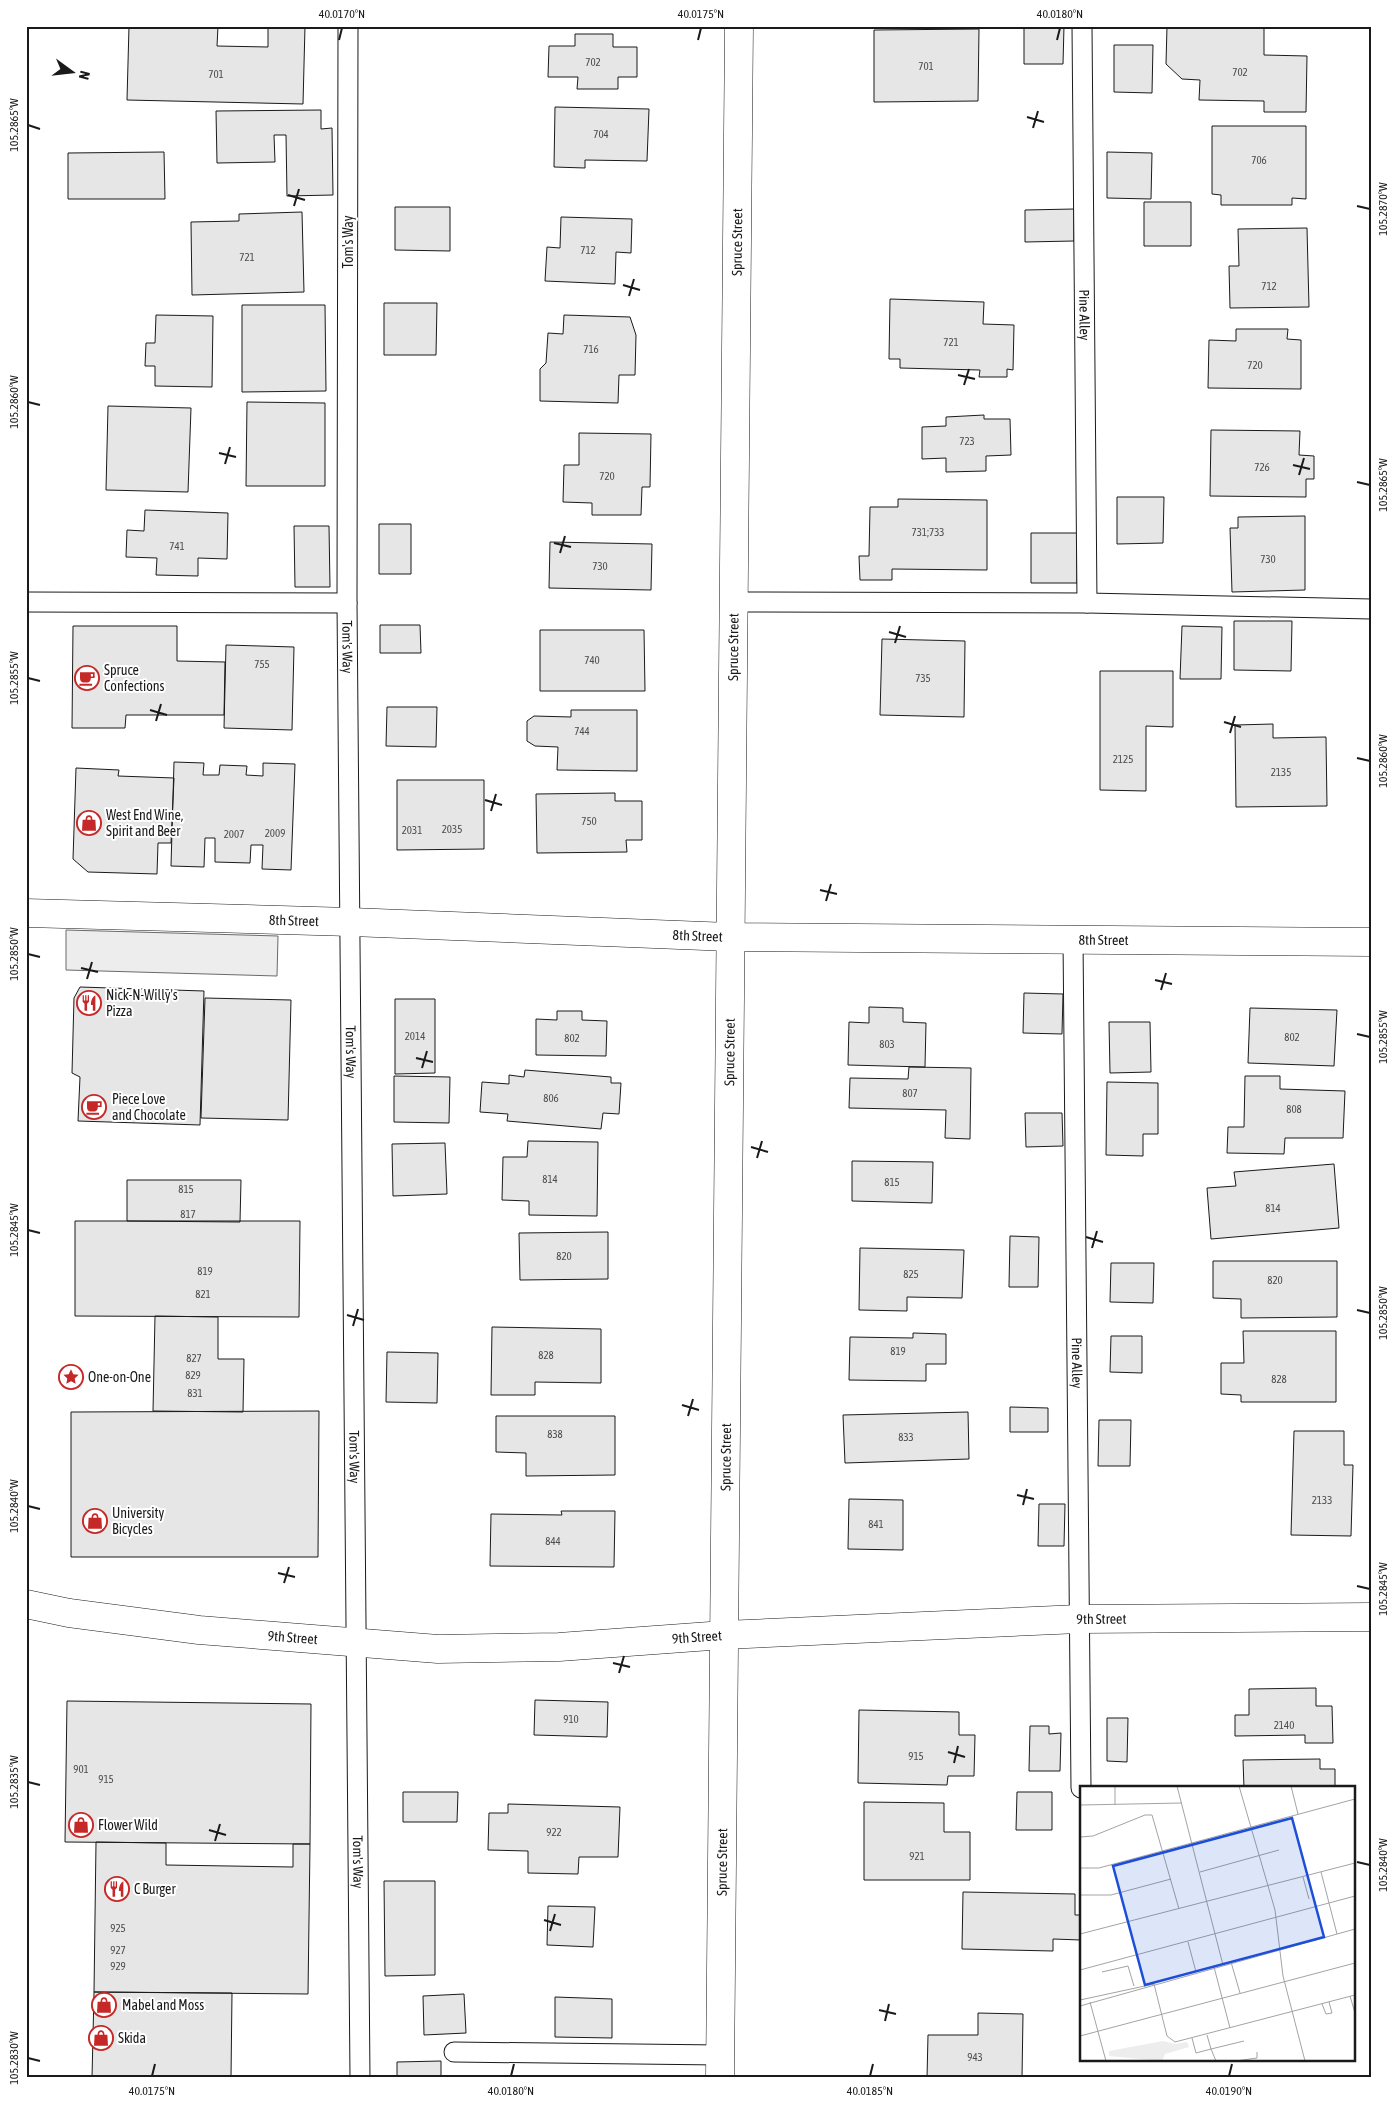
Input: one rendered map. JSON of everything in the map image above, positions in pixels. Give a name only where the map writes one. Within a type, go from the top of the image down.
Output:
[{"type":"street","name":"Spruce Street","points":[[720,2066],[738,26]]},
{"type":"street","name":"8th Street","points":[[26,913],[351,922],[730,936],[1371,942]]},
{"type":"street","name":"9th Street","points":[[26,1604],[69,1613],[199,1630],[438,1649],[559,1646],[724,1635],[1079,1619],[1371,1617]]},
{"type":"lane","name":"Tom's Way","points":[[348,26],[347,603],[358,1644],[360,2078]]},
{"type":"lane","name":"Pine Alley","points":[[1082,26],[1087,603]]},
{"type":"lane","points":[[26,602],[347,603]]},
{"type":"lane","points":[[734,602],[1087,603],[1371,609]]},
{"type":"lane","name":"Pine Alley","points":[[1073,939],[1081,1786]]},
{"type":"lane","points":[[454,2052],[720,2066]]},
{"type":"shaded area","points":[[66,930],[278,936],[277,976],[66,970]]},
{"type":"building","points":[[129,26],[218,26],[217,46],[268,47],[268,26],[305,26],[303,104],[127,100]]},
{"type":"building","points":[[1024,26],[1064,26],[1063,64],[1024,64]]},
{"type":"building","points":[[1167,26],[1264,26],[1264,55],[1307,56],[1306,112],[1264,112],[1264,101],[1199,100],[1200,80],[1182,79],[1166,64]]},
{"type":"building","points":[[979,29],[978,101],[874,102],[874,30]]},
{"type":"building","points":[[575,34],[613,34],[613,47],[637,47],[637,77],[618,77],[618,89],[577,89],[578,77],[548,77],[549,46],[575,46]]},
{"type":"building","points":[[1114,45],[1153,45],[1152,93],[1114,92]]},
{"type":"building","points":[[555,107],[649,109],[647,161],[585,160],[585,168],[554,167]]},
{"type":"building","points":[[321,110],[321,129],[332,128],[333,195],[287,196],[286,135],[274,135],[275,162],[217,163],[216,111]]},
{"type":"building","points":[[1212,126],[1306,126],[1306,199],[1292,198],[1292,205],[1221,205],[1221,195],[1212,194]]},
{"type":"building","points":[[164,152],[165,199],[68,199],[68,153]]},
{"type":"building","points":[[1107,152],[1152,153],[1151,199],[1107,198]]},
{"type":"building","points":[[1144,202],[1191,202],[1191,246],[1144,246]]},
{"type":"building","points":[[395,207],[450,207],[450,251],[395,250]]},
{"type":"building","points":[[1074,209],[1074,241],[1025,242],[1025,210]]},
{"type":"building","points":[[302,212],[304,292],[192,295],[191,222],[239,221],[239,214]]},
{"type":"building","points":[[561,217],[632,219],[631,253],[616,252],[615,284],[545,281],[547,247],[560,248]]},
{"type":"building","points":[[1307,228],[1309,307],[1230,308],[1229,266],[1239,266],[1238,229]]},
{"type":"building","points":[[890,299],[984,302],[983,324],[1014,325],[1013,370],[1007,369],[1007,377],[979,377],[980,370],[900,368],[900,359],[889,359]]},
{"type":"building","points":[[384,303],[437,303],[436,355],[384,355]]},
{"type":"building","points":[[242,305],[325,305],[326,391],[242,392]]},
{"type":"building","points":[[156,315],[213,316],[212,387],[155,386],[155,366],[145,366],[146,343],[155,343]]},
{"type":"building","points":[[564,315],[630,317],[636,335],[635,375],[619,375],[618,403],[540,401],[540,369],[546,363],[548,333],[563,334]]},
{"type":"building","points":[[1236,329],[1288,329],[1287,339],[1301,340],[1301,389],[1208,388],[1209,340],[1236,341]]},
{"type":"building","points":[[247,402],[325,403],[325,486],[246,486]]},
{"type":"building","points":[[108,406],[191,408],[188,492],[106,490]]},
{"type":"building","points":[[984,415],[984,419],[1010,419],[1011,455],[986,456],[986,471],[946,472],[946,458],[922,459],[922,427],[946,426],[946,417]]},
{"type":"building","points":[[1211,430],[1300,431],[1299,455],[1314,456],[1314,479],[1306,479],[1306,497],[1210,496]]},
{"type":"building","points":[[579,433],[651,434],[650,487],[642,487],[641,515],[592,515],[592,503],[563,502],[564,465],[579,465]]},
{"type":"building","points":[[1117,497],[1164,497],[1163,543],[1117,544]]},
{"type":"building","points":[[898,499],[987,500],[987,570],[892,569],[892,580],[860,580],[859,556],[869,556],[870,507],[898,507]]},
{"type":"building","points":[[145,510],[228,513],[227,559],[198,558],[198,576],[156,575],[157,558],[126,557],[127,530],[144,531]]},
{"type":"building","points":[[1305,516],[1305,590],[1232,592],[1230,528],[1238,528],[1238,517]]},
{"type":"building","points":[[379,524],[411,524],[411,574],[379,574]]},
{"type":"building","points":[[294,526],[329,526],[330,587],[295,587]]},
{"type":"building","points":[[1031,533],[1077,533],[1077,583],[1031,583]]},
{"type":"building","points":[[550,542],[652,544],[651,590],[549,588]]},
{"type":"building","points":[[1234,621],[1292,621],[1291,671],[1234,670]]},
{"type":"building","points":[[380,625],[420,625],[421,653],[380,653]]},
{"type":"building","points":[[73,626],[177,626],[177,661],[225,662],[224,715],[126,715],[125,728],[72,728]]},
{"type":"building","points":[[1182,626],[1222,627],[1221,679],[1180,679]]},
{"type":"building","points":[[540,630],[644,630],[645,691],[540,691]]},
{"type":"building","points":[[882,639],[965,641],[964,717],[880,715]]},
{"type":"building","points":[[226,645],[294,647],[292,730],[224,728]]},
{"type":"building","points":[[1100,671],[1173,671],[1173,727],[1146,726],[1146,791],[1100,790]]},
{"type":"building","points":[[387,707],[437,707],[436,747],[386,746]]},
{"type":"building","points":[[571,710],[637,710],[637,771],[557,770],[558,747],[535,746],[527,741],[527,721],[534,716],[571,717]]},
{"type":"building","points":[[1273,724],[1273,738],[1326,737],[1327,806],[1236,807],[1235,725]]},
{"type":"building","points":[[174,762],[204,763],[203,775],[219,775],[220,765],[247,766],[246,775],[263,776],[263,763],[295,764],[291,870],[262,869],[263,845],[251,845],[250,863],[215,862],[215,838],[205,838],[204,867],[171,866]]},
{"type":"building","points":[[76,768],[119,770],[118,776],[174,778],[171,843],[158,843],[157,874],[88,872],[73,859]]},
{"type":"building","points":[[397,780],[484,780],[484,849],[397,850]]},
{"type":"building","points":[[615,793],[615,801],[642,801],[642,840],[626,840],[627,852],[537,853],[536,794]]},
{"type":"building","points":[[80,987],[204,991],[200,1125],[78,1121],[80,1077],[72,1073],[74,998]]},
{"type":"building","points":[[1024,993],[1063,994],[1062,1034],[1023,1033]]},
{"type":"building","points":[[205,998],[291,1000],[288,1120],[201,1118]]},
{"type":"building","points":[[395,999],[435,999],[435,1073],[395,1074]]},
{"type":"building","points":[[869,1007],[903,1008],[903,1022],[926,1023],[925,1067],[848,1065],[849,1022],[869,1023]]},
{"type":"building","points":[[1250,1008],[1337,1010],[1334,1066],[1248,1063]]},
{"type":"building","points":[[557,1011],[582,1011],[582,1020],[607,1021],[606,1056],[536,1055],[536,1019],[557,1020]]},
{"type":"building","points":[[1109,1022],[1150,1022],[1151,1072],[1110,1073]]},
{"type":"building","points":[[909,1067],[971,1068],[970,1139],[945,1138],[946,1110],[849,1108],[850,1078],[908,1079]]},
{"type":"building","points":[[525,1070],[611,1077],[611,1083],[621,1083],[619,1114],[603,1113],[601,1129],[507,1121],[508,1114],[480,1112],[482,1082],[509,1084],[509,1075],[524,1077]]},
{"type":"building","points":[[394,1076],[450,1077],[449,1123],[394,1122]]},
{"type":"building","points":[[1245,1076],[1280,1076],[1280,1089],[1345,1091],[1343,1138],[1285,1138],[1284,1154],[1227,1153],[1228,1127],[1244,1127]]},
{"type":"building","points":[[1107,1082],[1158,1083],[1158,1134],[1143,1134],[1143,1156],[1106,1155]]},
{"type":"building","points":[[1025,1113],[1062,1113],[1063,1146],[1026,1147]]},
{"type":"building","points":[[528,1141],[598,1142],[597,1216],[529,1215],[529,1201],[502,1200],[503,1157],[527,1157]]},
{"type":"building","points":[[445,1143],[447,1194],[393,1196],[392,1144]]},
{"type":"building","points":[[852,1161],[933,1162],[932,1203],[852,1201]]},
{"type":"building","points":[[1334,1164],[1339,1228],[1211,1239],[1207,1188],[1236,1186],[1234,1172]]},
{"type":"building","points":[[127,1180],[241,1180],[240,1222],[127,1221]]},
{"type":"building","points":[[75,1221],[300,1221],[299,1317],[75,1316]]},
{"type":"building","points":[[608,1232],[608,1279],[520,1280],[519,1233]]},
{"type":"building","points":[[1010,1236],[1039,1237],[1038,1287],[1009,1287]]},
{"type":"building","points":[[860,1248],[964,1250],[962,1298],[907,1297],[907,1311],[859,1310]]},
{"type":"building","points":[[1213,1261],[1337,1261],[1337,1317],[1241,1318],[1241,1299],[1213,1298]]},
{"type":"building","points":[[1111,1263],[1154,1263],[1153,1303],[1110,1302]]},
{"type":"building","points":[[155,1316],[218,1317],[218,1359],[244,1359],[243,1412],[153,1411]]},
{"type":"building","points":[[492,1327],[601,1329],[601,1383],[535,1382],[535,1395],[491,1395]]},
{"type":"building","points":[[1243,1331],[1336,1331],[1336,1402],[1241,1402],[1241,1395],[1221,1394],[1221,1363],[1244,1363]]},
{"type":"building","points":[[913,1333],[946,1334],[946,1364],[926,1364],[926,1381],[849,1380],[850,1337],[913,1338]]},
{"type":"building","points":[[1111,1336],[1142,1336],[1142,1373],[1110,1372]]},
{"type":"building","points":[[387,1352],[438,1353],[437,1403],[386,1402]]},
{"type":"building","points":[[1010,1407],[1048,1408],[1048,1432],[1010,1432]]},
{"type":"building","points":[[319,1411],[318,1557],[71,1557],[71,1412]]},
{"type":"building","points":[[968,1412],[969,1459],[845,1463],[843,1415]]},
{"type":"building","points":[[496,1416],[615,1416],[615,1475],[526,1476],[526,1453],[496,1452]]},
{"type":"building","points":[[1099,1420],[1131,1420],[1130,1466],[1098,1466]]},
{"type":"building","points":[[1294,1431],[1344,1431],[1344,1465],[1353,1465],[1351,1536],[1291,1535]]},
{"type":"building","points":[[849,1499],[903,1500],[903,1550],[848,1549]]},
{"type":"building","points":[[1039,1504],[1065,1504],[1064,1546],[1038,1546]]},
{"type":"building","points":[[561,1511],[615,1511],[614,1567],[490,1566],[491,1514],[562,1515]]},
{"type":"building","points":[[1316,1688],[1316,1706],[1332,1706],[1333,1743],[1305,1743],[1305,1735],[1235,1736],[1235,1715],[1249,1715],[1249,1689]]},
{"type":"building","points":[[535,1700],[608,1702],[607,1737],[534,1735]]},
{"type":"building","points":[[67,1701],[311,1704],[310,1844],[65,1842]]},
{"type":"building","points":[[859,1710],[959,1712],[959,1735],[975,1735],[974,1776],[948,1776],[947,1785],[858,1783]]},
{"type":"building","points":[[1107,1718],[1128,1718],[1127,1762],[1107,1761]]},
{"type":"building","points":[[1030,1726],[1049,1726],[1049,1734],[1061,1733],[1060,1771],[1029,1771]]},
{"type":"building","points":[[1320,1759],[1320,1769],[1335,1769],[1335,1786],[1244,1786],[1243,1760]]},
{"type":"building","points":[[403,1792],[458,1792],[457,1822],[403,1822]]},
{"type":"building","points":[[1017,1792],[1052,1792],[1052,1830],[1016,1830]]},
{"type":"building","points":[[864,1802],[944,1803],[944,1832],[970,1832],[970,1880],[864,1880]]},
{"type":"building","points":[[508,1804],[620,1807],[618,1857],[579,1857],[578,1874],[528,1873],[528,1851],[488,1850],[489,1813],[508,1813]]},
{"type":"building","points":[[96,1842],[166,1843],[166,1865],[293,1867],[293,1844],[310,1844],[308,1994],[94,1992]]},
{"type":"building","points":[[384,1881],[435,1881],[435,1975],[385,1976]]},
{"type":"building","points":[[963,1892],[1075,1894],[1075,1915],[1080,1915],[1080,1940],[1053,1939],[1053,1951],[962,1949]]},
{"type":"building","points":[[548,1906],[595,1907],[593,1947],[547,1945]]},
{"type":"building","points":[[94,1992],[232,1993],[231,2078],[92,2078]]},
{"type":"building","points":[[464,1994],[466,2033],[424,2035],[423,1996]]},
{"type":"building","points":[[555,1997],[612,1999],[612,2038],[555,2037]]},
{"type":"building","points":[[978,2013],[1023,2014],[1022,2078],[927,2078],[928,2035],[978,2035]]},
{"type":"building","points":[[441,2061],[441,2078],[397,2078],[397,2062]]},
{"type":"place","name":"Spruce Confections","points":[[87,678]]},
{"type":"place","name":"West End Wine, Spirit and Beer","points":[[89,823]]},
{"type":"place","name":"Nick-N-Willy's Pizza","points":[[89,1003]]},
{"type":"place","name":"Piece Love and Chocolate","points":[[94,1107]]},
{"type":"place","name":"One-on-One","points":[[71,1377]]},
{"type":"place","name":"University Bicycles","points":[[95,1521]]},
{"type":"place","name":"Flower Wild","points":[[81,1825]]},
{"type":"place","name":"C Burger","points":[[117,1889]]},
{"type":"place","name":"Mabel and Moss","points":[[104,2005]]},
{"type":"place","name":"Skida","points":[[101,2038]]}]
